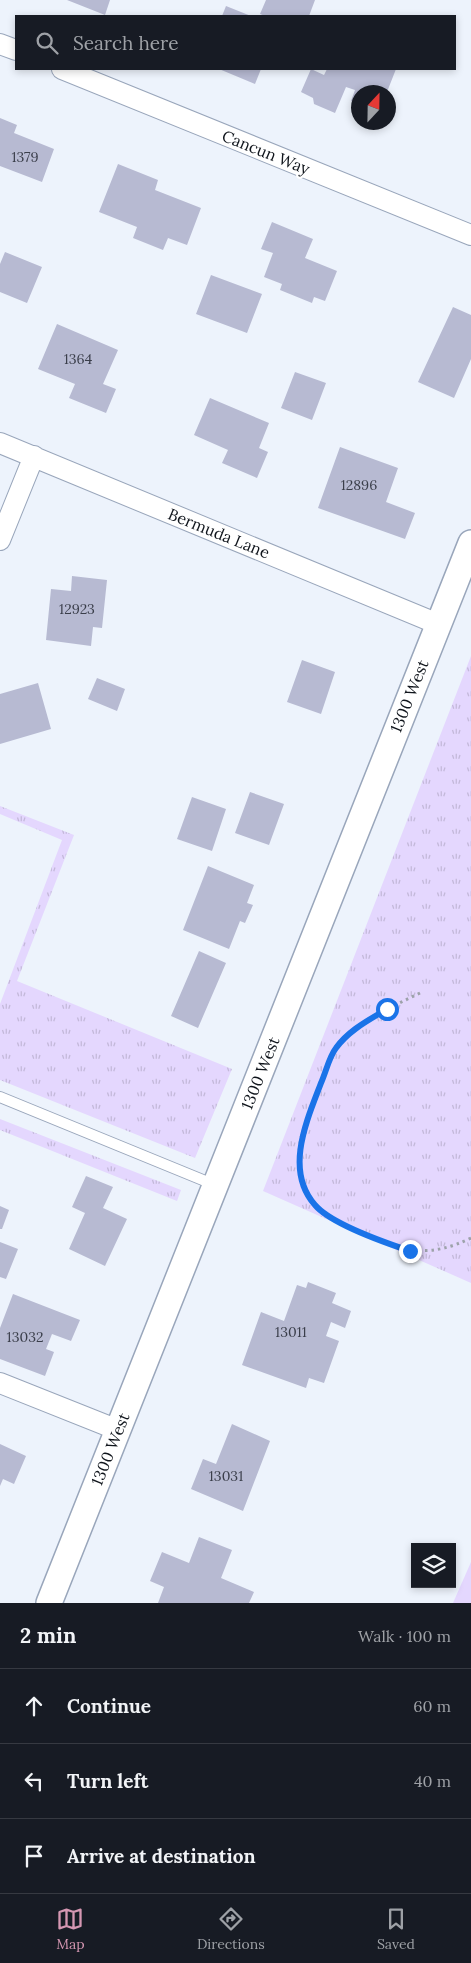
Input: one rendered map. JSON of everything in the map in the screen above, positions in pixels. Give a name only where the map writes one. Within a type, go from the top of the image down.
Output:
[{"type":"street","points":[[0,44],[15,50]]},
{"type":"street","name":"Cancun Way","points":[[64,70],[471,235]]},
{"type":"street","name":"Bermuda Lane","points":[[0,442],[438,624]]},
{"type":"street","points":[[0,540],[34,456]]},
{"type":"street","name":"1300 West","points":[[49,1603],[471,543]]},
{"type":"street","points":[[0,1382],[118,1430]]},
{"type":"lane","points":[[0,1097],[215,1185]]},
{"type":"path","points":[[420,993],[358,1026],[335,1048],[301,1139],[299,1166],[304,1188],[314,1205],[328,1217],[375,1238],[410,1251],[437,1250],[454,1246],[471,1238]]},
{"type":"green space","points":[[471,656],[471,1283],[263,1191]]},
{"type":"green space","points":[[0,806],[74,835],[17,981],[232,1069],[195,1158],[0,1080],[0,1004],[62,840],[0,814]]},
{"type":"green space","points":[[0,1119],[181,1190],[177,1201],[0,1130]]},
{"type":"green space","points":[[471,1562],[471,1603],[453,1603]]},
{"type":"building","points":[[67,0],[110,0],[105,15]]},
{"type":"building","points":[[266,0],[315,0],[309,15],[260,14]]},
{"type":"building","points":[[226,6],[248,15],[222,15]]},
{"type":"building","points":[[221,70],[261,70],[255,84]]},
{"type":"building","points":[[311,70],[324,75],[326,70],[396,70],[390,85],[351,85],[351,89],[346,87],[335,113],[314,104],[313,98],[301,92]]},
{"type":"building","points":[[0,118],[17,125],[14,133],[54,149],[42,182],[0,166]]},
{"type":"building","points":[[118,164],[158,180],[155,190],[201,208],[187,245],[168,238],[163,250],[133,238],[137,227],[99,212]]},
{"type":"building","points":[[272,222],[313,239],[305,258],[337,271],[325,301],[314,297],[312,303],[280,290],[282,284],[264,277],[273,253],[261,249]]},
{"type":"building","points":[[5,252],[42,267],[27,303],[0,292],[0,264]]},
{"type":"building","points":[[211,275],[262,294],[247,333],[196,314]]},
{"type":"building","points":[[453,307],[471,315],[471,359],[454,398],[418,382]]},
{"type":"building","points":[[57,324],[118,350],[103,384],[116,389],[106,413],[69,398],[75,384],[38,369]]},
{"type":"building","points":[[295,372],[326,383],[312,420],[281,408]]},
{"type":"building","points":[[210,398],[269,423],[259,448],[268,452],[257,478],[222,463],[228,450],[194,435]]},
{"type":"building","points":[[340,447],[398,468],[386,502],[415,513],[405,539],[318,508]]},
{"type":"building","points":[[72,576],[107,580],[102,628],[93,627],[91,646],[46,640],[51,589],[71,591]]},
{"type":"building","points":[[302,660],[335,672],[321,714],[287,702]]},
{"type":"building","points":[[97,678],[125,689],[117,711],[88,699]]},
{"type":"building","points":[[38,683],[51,729],[0,744],[0,694]]},
{"type":"building","points":[[250,792],[284,804],[269,845],[235,833]]},
{"type":"building","points":[[192,797],[226,809],[212,851],[177,839]]},
{"type":"building","points":[[208,866],[254,885],[247,903],[253,905],[245,923],[240,921],[229,949],[183,930]]},
{"type":"building","points":[[199,951],[226,963],[198,1028],[171,1016]]},
{"type":"building","points":[[86,1176],[113,1187],[103,1208],[127,1219],[105,1266],[69,1249],[85,1213],[72,1207]]},
{"type":"building","points":[[0,1206],[9,1210],[2,1229],[0,1229]]},
{"type":"building","points":[[0,1242],[18,1249],[6,1279],[0,1277]]},
{"type":"building","points":[[308,1282],[336,1293],[332,1303],[351,1311],[345,1328],[331,1322],[326,1336],[339,1341],[324,1383],[309,1378],[306,1388],[242,1365],[261,1312],[284,1321],[297,1285],[306,1288]]},
{"type":"building","points":[[13,1294],[80,1320],[71,1341],[52,1334],[46,1349],[54,1352],[45,1376],[0,1359],[0,1328]]},
{"type":"building","points":[[232,1424],[270,1441],[243,1511],[191,1489],[203,1459],[216,1464]]},
{"type":"building","points":[[0,1444],[26,1456],[14,1484],[3,1479],[0,1486]]},
{"type":"building","points":[[199,1537],[232,1550],[221,1578],[254,1592],[249,1603],[158,1603],[164,1587],[150,1581],[162,1552],[189,1563]]},
{"type":"route","points":[[387,1009],[358,1026],[335,1048],[301,1139],[299,1166],[304,1188],[314,1205],[328,1217],[410,1251]]}]
